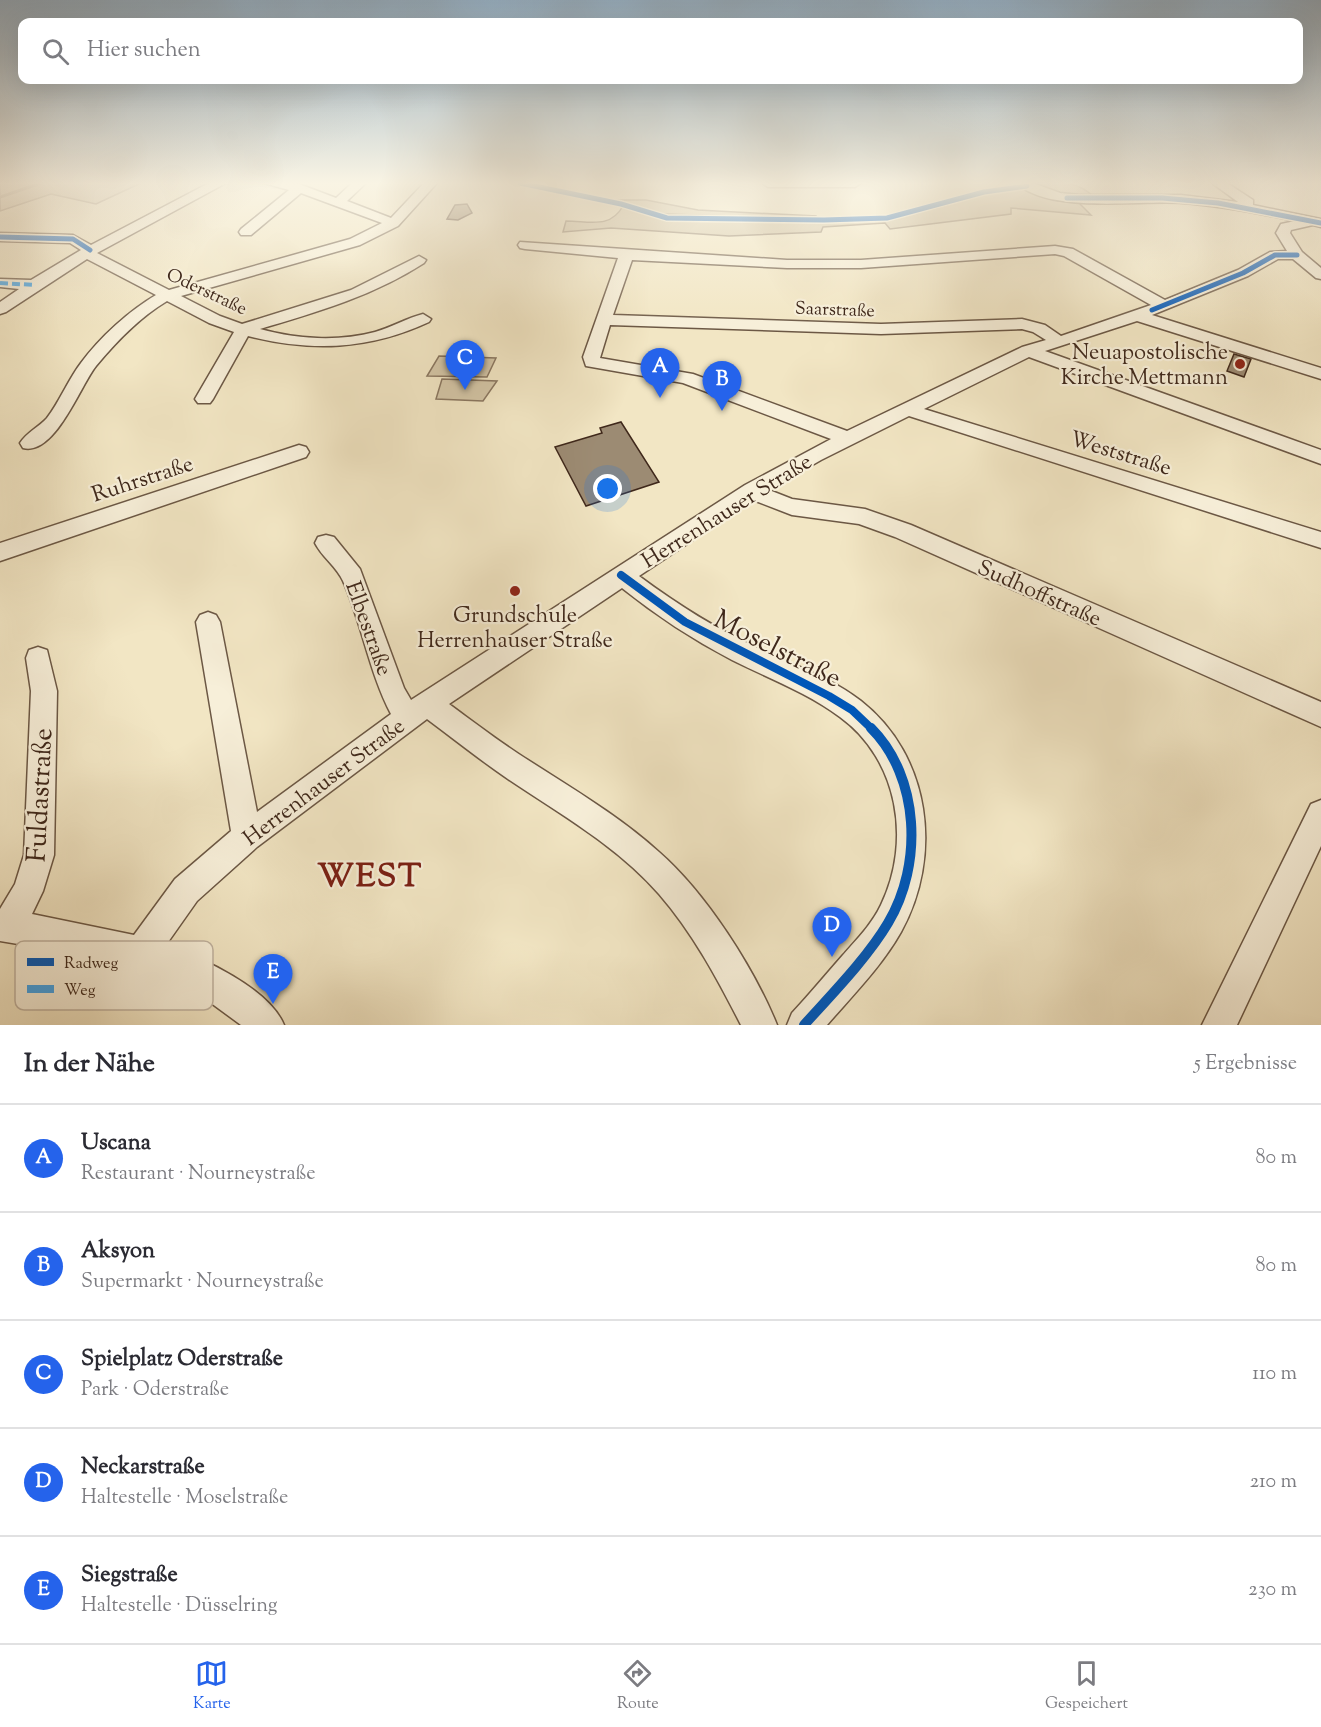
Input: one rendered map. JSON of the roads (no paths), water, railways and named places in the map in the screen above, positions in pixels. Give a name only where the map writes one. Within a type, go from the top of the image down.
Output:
[{"type":"street","points":[[0,309],[88,252],[128,231]]},
{"type":"street","points":[[30,443],[53,423],[88,365],[148,306],[167,295],[355,242],[377,231]]},
{"type":"street","points":[[1281,231],[1297,255],[1321,275]]},
{"type":"street","points":[[1285,235],[1297,231]]},
{"type":"street","name":"Oderstraße","points":[[0,237],[74,239],[88,252],[219,322],[264,336],[311,343],[356,340],[380,336],[423,319]]},
{"type":"street","points":[[525,245],[740,263],[842,264],[1055,249],[1068,252],[1164,306]]},
{"type":"street","points":[[626,255],[591,357],[592,362],[687,378],[847,438]]},
{"type":"street","name":"Herrenhauser Straße","points":[[149,941],[186,890],[247,837],[418,712],[752,490],[847,438],[1028,351],[1164,306],[1243,273],[1275,255],[1297,255]]},
{"type":"street","points":[[204,399],[244,329],[352,294],[389,278],[419,260]]},
{"type":"street","points":[[0,283],[35,285]]},
{"type":"street","points":[[1138,316],[1321,374]]},
{"type":"street","name":"Saarstraße","points":[[605,320],[880,329],[1022,324],[1039,328],[1059,342]]},
{"type":"street","points":[[1028,351],[1321,457]]},
{"type":"street","name":"Weststraße","points":[[908,410],[1321,540]]},
{"type":"street","name":"Ruhrstraße","points":[[0,552],[299,452]]},
{"type":"street","name":"Sudhoffstraße","points":[[752,490],[771,502],[788,507],[862,517],[903,531],[1321,715]]},
{"type":"street","name":"Elbestraße","points":[[326,543],[352,575],[393,692],[418,712]]},
{"type":"street","name":"Moselstraße","points":[[621,575],[663,609],[693,627],[829,695],[850,709],[877,732],[907,787],[911,806],[908,869],[892,916],[874,945],[804,1025]]},
{"type":"street","points":[[208,622],[247,837]]},
{"type":"street","name":"Fuldastraße","points":[[4,926],[28,891],[39,855],[45,691],[38,658]]},
{"type":"street","points":[[418,712],[514,767],[607,827],[646,860],[686,903],[725,962],[760,1025]]},
{"type":"street","points":[[1219,1025],[1321,813]]},
{"type":"street","points":[[4,926],[97,941]]},
{"type":"street","points":[[213,984],[226,991],[267,1025]]},
{"type":"place","name":"Neuapostolische Kirche Mettmann","points":[[1240,364]]},
{"type":"place","name":"Spielplatz Oderstraße","points":[[465,390]]},
{"type":"place","name":"Uscana","points":[[660,398]]},
{"type":"place","name":"Aksyon","points":[[722,411]]},
{"type":"place","name":"Grundschule Herrenhauser Straße","points":[[515,591]]},
{"type":"place","name":"Neckarstraße","points":[[832,957]]},
{"type":"place","name":"Siegstraße","points":[[273,1004]]},
{"type":"district","name":"WEST","points":[[370,874]]}]
